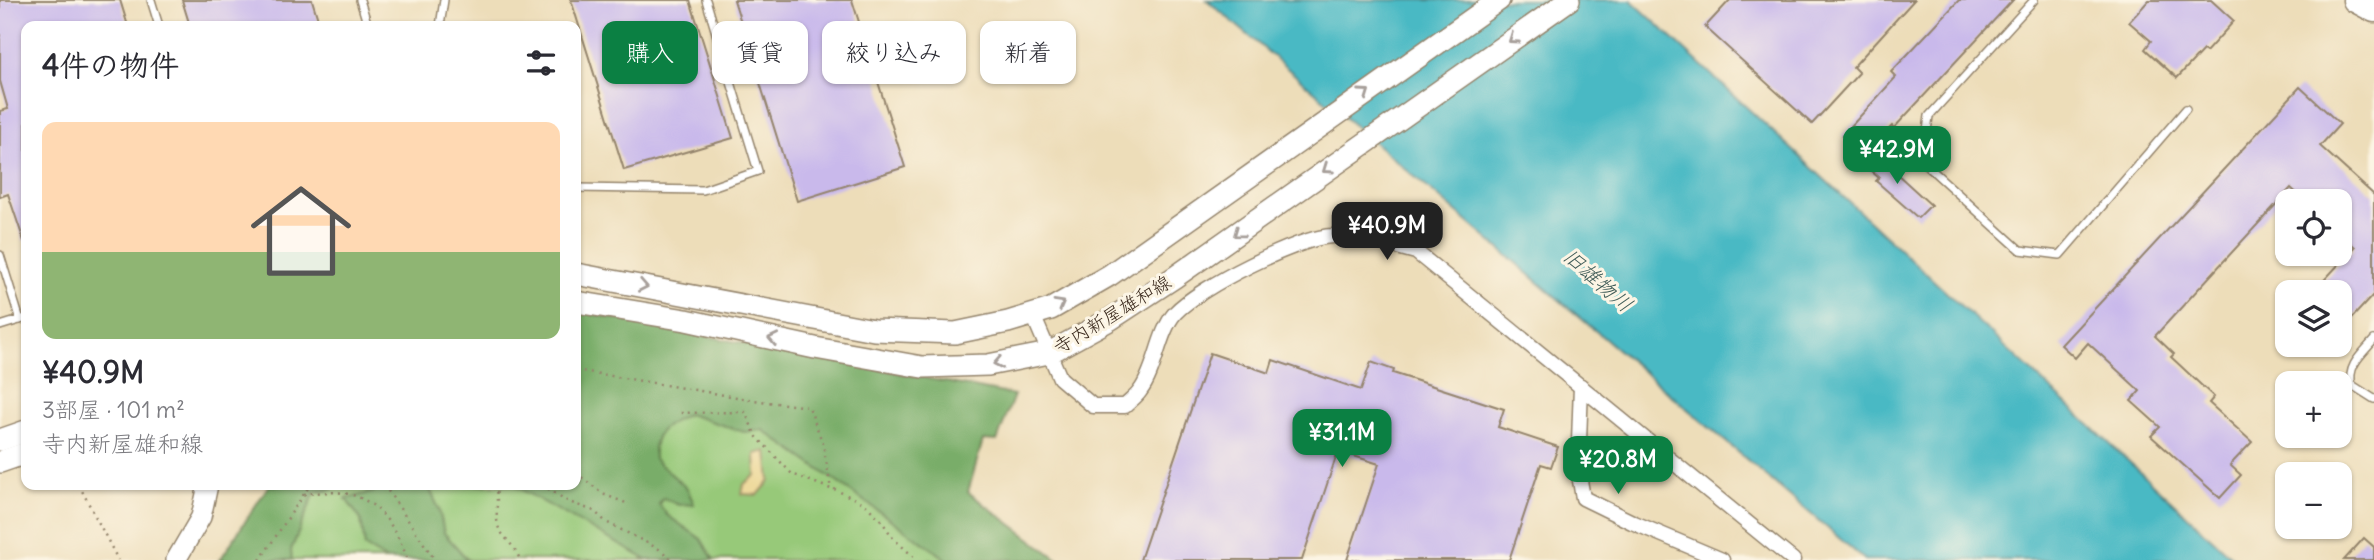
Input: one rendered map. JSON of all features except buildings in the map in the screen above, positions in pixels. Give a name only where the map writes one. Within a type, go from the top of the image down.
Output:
[{"type":"highway","points":[[2355,0],[2374,10]]},
{"type":"main road","name":"寺内新屋雄和線","points":[[581,275],[874,330],[955,333],[1033,315],[1051,309],[1110,275],[1499,0]]},
{"type":"main road","name":"寺内新屋雄和線","points":[[581,303],[686,320],[815,348],[922,367],[988,365],[1049,353],[1111,319],[1165,284],[1569,0]]},
{"type":"main road","points":[[1,458],[21,436]]},
{"type":"main road","points":[[1,458],[21,454]]},
{"type":"street","points":[[1033,315],[1060,378],[1093,406],[1125,406],[1142,390],[1174,314],[1199,295],[1289,248],[1330,236],[1364,237],[1416,252],[1793,560]]},
{"type":"street","points":[[1581,386],[1578,469],[1583,499],[1722,560]]},
{"type":"street","points":[[176,560],[201,517],[207,490]]},
{"type":"lane","points":[[151,0],[157,21]]},
{"type":"lane","points":[[360,0],[366,21]]},
{"type":"lane","points":[[441,21],[444,0]]},
{"type":"lane","points":[[581,188],[703,190],[758,172],[706,0]]},
{"type":"lane","points":[[2034,0],[1929,116],[1923,162],[2020,250],[2060,255],[2186,109]]},
{"type":"lane","points":[[0,255],[21,313]]},
{"type":"lane","points":[[0,326],[21,320]]},
{"type":"lane","points":[[2374,340],[2353,364],[2350,378],[2352,385],[2374,398]]},
{"type":"path","points":[[581,371],[809,407],[823,444],[831,489],[792,474],[756,436],[745,412],[679,413]]},
{"type":"path","points":[[581,477],[605,495],[626,503]]},
{"type":"path","points":[[834,489],[865,504],[881,520],[893,538],[917,560]]},
{"type":"path","points":[[82,490],[118,560]]},
{"type":"path","points":[[261,560],[307,490]]},
{"type":"path","points":[[387,490],[435,560]]},
{"type":"path","points":[[497,490],[499,530],[516,547],[520,560]]},
{"type":"path","points":[[550,490],[569,502],[594,511],[606,522],[659,549],[673,560]]},
{"type":"path","points":[[304,494],[341,492],[378,508],[395,529],[408,560]]},
{"type":"green space","points":[[581,312],[1014,395],[997,441],[983,440],[968,492],[1059,560],[948,560],[763,430],[744,432],[688,414],[658,435],[654,459],[687,488],[694,504],[679,505],[663,498],[659,504],[667,515],[701,539],[714,560],[647,560],[522,490],[581,490]]},
{"type":"green space","points":[[719,381],[987,560],[249,560],[300,490],[581,490],[581,481]]},
{"type":"green space","points":[[266,490],[331,490],[315,492],[291,550],[292,560],[220,560]]},
{"type":"green space","points":[[430,490],[439,509],[444,533],[468,560],[387,560],[365,547],[361,520],[346,499],[373,492]]},
{"type":"sand","points":[[767,451],[770,481],[758,495],[742,494],[744,484],[756,475],[755,454]]},
{"type":"water","name":"旧雄物川","points":[[1207,0],[1631,0],[2235,560],[1865,560]]}]
